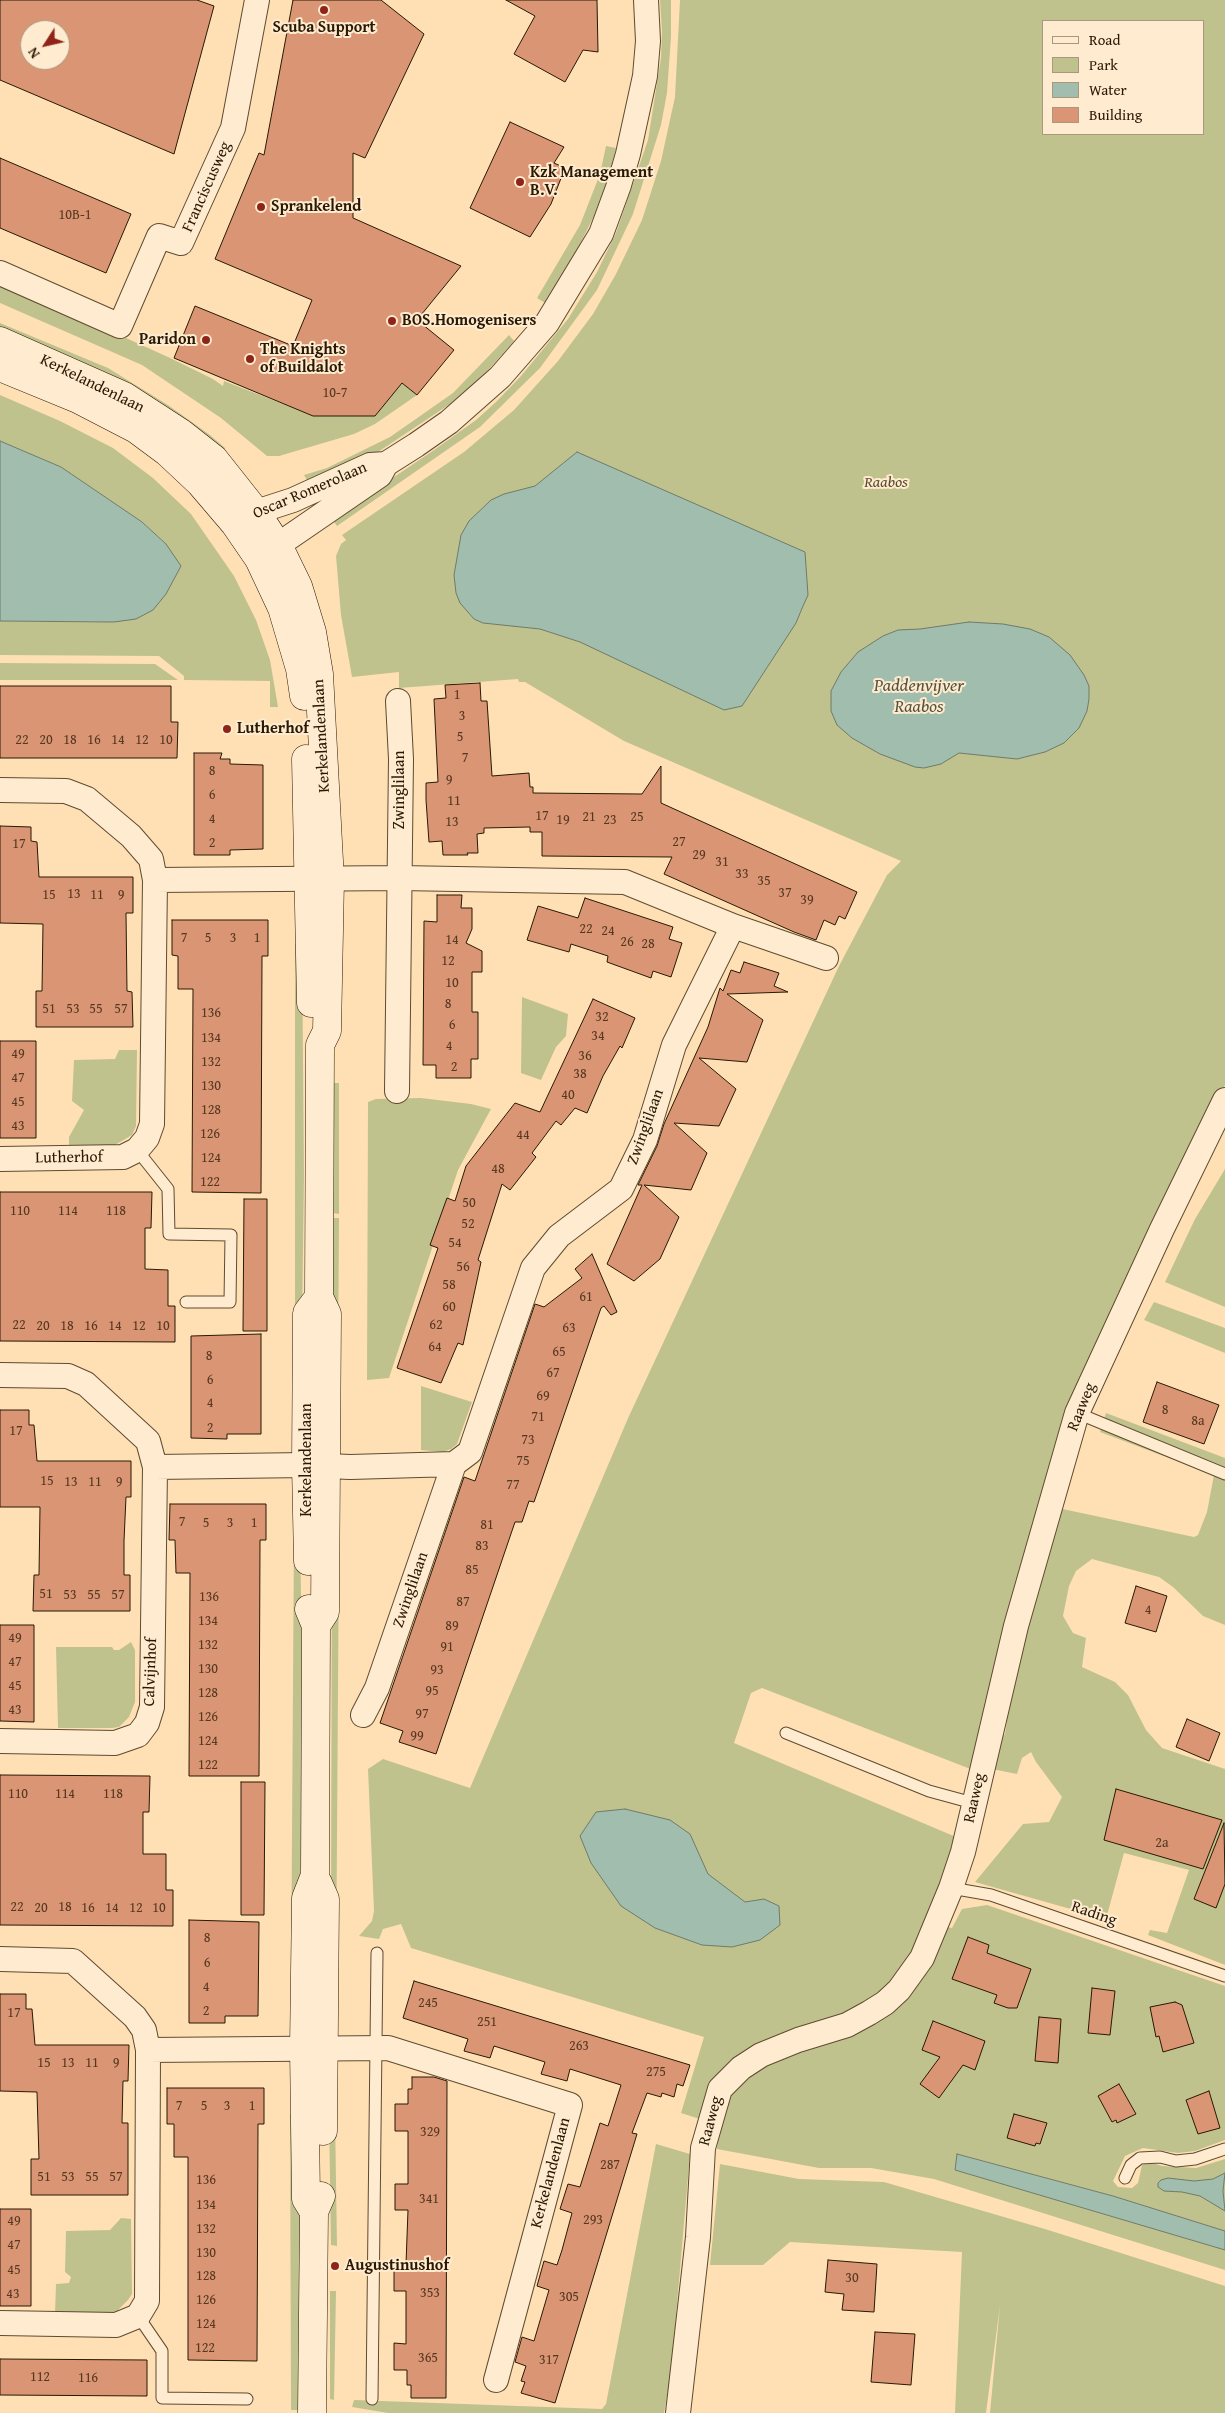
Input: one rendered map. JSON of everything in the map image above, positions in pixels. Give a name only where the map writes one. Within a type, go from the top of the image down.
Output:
[{"type":"street","name":"Franciscusweg","points":[[0,272],[120,326],[159,236],[181,244],[233,128],[257,0]]},
{"type":"street","name":"Oscar Romerolaan","points":[[268,552],[380,475],[386,464],[449,422],[500,377],[547,323],[590,254],[612,206],[628,154],[645,76],[648,41],[647,0]]},
{"type":"street","name":"Kerkelandenlaan","points":[[0,341],[124,396],[151,412],[214,460],[246,518],[303,600],[320,674],[321,880],[328,1031],[320,1045],[319,1297],[327,1314],[317,1465],[324,1612],[316,1626],[315,1875],[325,1899],[314,2048],[321,2198],[314,2212],[312,2413]]},
{"type":"street","name":"Kerkelandenlaan","points":[[0,367],[78,399],[136,429],[167,452],[195,478],[246,518]]},
{"type":"street","name":"Oscar Romerolaan","points":[[246,518],[293,500],[370,465],[386,464]]},
{"type":"street","name":"Zwinglilaan","points":[[397,1091],[401,759],[398,701]]},
{"type":"street","points":[[0,790],[66,791],[87,799],[131,836],[151,859],[155,880],[152,1124],[147,1138],[137,1150]]},
{"type":"street","points":[[155,880],[400,878],[625,882],[733,926],[826,958]]},
{"type":"street","name":"Zwinglilaan","points":[[363,1714],[377,1688],[454,1464],[470,1452],[533,1268],[559,1236],[621,1189],[645,1140],[674,1045],[733,926]]},
{"type":"street","name":"Raaweg","points":[[678,2413],[698,2237],[703,2148],[720,2089],[741,2068],[761,2055],[798,2040],[847,2025],[885,2003],[899,1990],[922,1958],[951,1888],[963,1852],[1016,1626],[1077,1413],[1158,1238],[1225,1100]]},
{"type":"street","name":"Lutherhof","points":[[0,1159],[124,1157],[137,1150]]},
{"type":"street","name":"Calvijnhof","points":[[0,1375],[68,1376],[86,1384],[148,1441],[155,1467],[152,1707],[147,1724],[138,1735],[130,1740],[115,1743],[0,1741]]},
{"type":"street","points":[[155,1467],[317,1465],[350,1467],[454,1464]]},
{"type":"street","points":[[0,1959],[73,1961],[135,2016],[144,2030],[148,2050],[147,2301],[138,2316],[116,2325],[0,2323]]},
{"type":"street","name":"Kerkelandenlaan","points":[[314,2048],[388,2048],[570,2105],[496,2380]]},
{"type":"street","points":[[148,2050],[314,2048]]},
{"type":"lane","points":[[137,1150],[168,1189],[169,1234],[231,1235],[230,1302],[186,1302]]},
{"type":"lane","points":[[1077,1413],[1225,1474]]},
{"type":"lane","points":[[786,1733],[929,1791],[973,1803]]},
{"type":"lane","name":"Rading","points":[[951,1888],[991,1896],[1225,1976]]},
{"type":"lane","points":[[372,2399],[377,1953]]},
{"type":"lane","points":[[1126,2178],[1131,2165],[1140,2158],[1160,2158],[1176,2161],[1195,2159],[1225,2149]]},
{"type":"lane","points":[[138,2316],[162,2351],[162,2398],[247,2399]]},
{"type":"green space","points":[[660,0],[671,0],[671,37],[667,93],[661,125],[633,214],[597,290],[540,368],[480,427],[337,526],[332,519],[434,450],[476,420],[496,402],[521,376],[568,319],[597,272],[616,233],[648,140],[661,58]]},
{"type":"green space","name":"Raabos","points":[[680,0],[1225,0],[1225,1085],[1111,1313],[988,1706],[982,1716],[979,1727],[981,1739],[973,1770],[762,1688],[751,1693],[734,1743],[956,1837],[952,1857],[908,1964],[878,1995],[858,2010],[768,2042],[703,2120],[681,2113],[704,2037],[411,1948],[401,1924],[383,1929],[379,1939],[359,1936],[372,1921],[374,1911],[368,1769],[383,1759],[470,1788],[629,1416],[839,966],[887,875],[901,861],[624,741],[525,682],[519,682],[518,679],[399,688],[399,672],[352,677],[341,615],[336,556],[341,544],[346,540],[342,535],[464,452],[514,410],[558,361],[593,314],[616,274],[642,220],[661,161],[675,97]]},
{"type":"green space","points":[[606,146],[616,148],[608,179],[595,214],[568,268],[545,303],[537,298],[580,225],[600,174]]},
{"type":"green space","points":[[0,281],[168,357],[213,379],[223,386],[224,381],[314,416],[375,416],[401,382],[417,395],[375,424],[354,434],[279,456],[267,456],[221,418],[142,365],[0,303]]},
{"type":"green space","points":[[0,323],[108,368],[168,405],[225,448],[218,456],[0,335]]},
{"type":"green space","points":[[509,335],[514,341],[482,377],[450,404],[378,452],[309,484],[304,475],[327,468],[390,437],[453,393]]},
{"type":"green space","points":[[0,395],[60,421],[113,448],[153,478],[191,514],[234,576],[256,620],[270,660],[278,707],[270,707],[270,681],[184,680],[184,676],[159,656],[0,655],[0,621],[114,622],[166,544],[142,522],[61,467],[0,441]]},
{"type":"green space","points":[[0,663],[155,664],[178,680],[0,680]]},
{"type":"green space","points":[[295,944],[302,944],[304,1175],[301,1400],[295,1400]]},
{"type":"green space","points":[[522,997],[568,1014],[566,1036],[556,1047],[541,1080],[521,1073]]},
{"type":"green space","points":[[119,1050],[137,1050],[136,1126],[132,1135],[115,1145],[69,1145],[69,1137],[84,1110],[72,1101],[74,1060],[115,1059]]},
{"type":"green space","points":[[333,1083],[339,1083],[339,1214],[333,1213]]},
{"type":"green space","points":[[421,1098],[471,1104],[491,1109],[458,1170],[389,1378],[367,1380],[368,1102],[376,1099]]},
{"type":"green space","points":[[1225,1169],[1225,1307],[1165,1282],[1195,1219]]},
{"type":"green space","points":[[333,1218],[339,1218],[338,1360],[332,1358]]},
{"type":"green space","points":[[1154,1302],[1225,1328],[1225,1353],[1144,1320]]},
{"type":"green space","points":[[421,1386],[472,1402],[457,1444],[451,1449],[443,1452],[421,1450]]},
{"type":"green space","points":[[1106,1413],[1225,1458],[1225,1625],[1203,1616],[1173,1587],[1159,1577],[1092,1559],[1076,1571],[1069,1586],[1063,1616],[1073,1633],[1086,1638],[1082,1667],[1115,1682],[1128,1695],[1146,1730],[1162,1748],[1225,1769],[1225,1965],[1148,1935],[1150,1930],[1167,1933],[1189,1870],[1124,1853],[1106,1919],[975,1882],[1023,1824],[1049,1822],[1062,1797],[1036,1762],[1031,1752],[1022,1758],[1017,1774],[992,1769],[998,1743],[1005,1734],[1007,1710],[1058,1508],[1194,1537],[1198,1535],[1207,1512],[1214,1475],[1100,1432]]},
{"type":"green space","points":[[294,1530],[300,1530],[303,1720],[299,1984],[291,1985]]},
{"type":"green space","points":[[332,1541],[339,1542],[336,1984],[331,1916]]},
{"type":"green space","points":[[131,1642],[135,1650],[135,1702],[129,1717],[119,1727],[58,1728],[56,1647],[112,1647],[114,1650],[119,1650]]},
{"type":"green space","points":[[987,1905],[1225,1986],[1225,2140],[1195,2151],[1178,2153],[1143,2148],[1125,2156],[1113,2181],[1118,2187],[1132,2188],[1138,2183],[1142,2165],[1150,2162],[1162,2166],[1196,2168],[1225,2159],[1225,2231],[1113,2196],[958,2154],[955,2170],[1225,2250],[1225,2270],[934,2179],[871,2168],[819,2168],[717,2149],[718,2135],[728,2098],[747,2078],[782,2055],[851,2032],[947,1927],[952,1928],[962,1909]]},
{"type":"green space","points":[[290,2114],[297,2115],[301,2194],[301,2410],[291,2410]]},
{"type":"green space","points":[[329,2115],[335,2115],[337,2246],[331,2245]]},
{"type":"green space","points":[[656,2144],[690,2154],[671,2373],[664,2413],[388,2413],[352,2407],[354,2400],[602,2409],[606,2404]]},
{"type":"green space","points":[[720,2164],[799,2179],[884,2182],[1045,2229],[1225,2286],[1225,2413],[990,2413],[1000,2305],[986,2413],[955,2413],[962,2252],[790,2242],[763,2265],[710,2265]]},
{"type":"green space","points":[[121,2218],[131,2219],[132,2294],[128,2300],[117,2311],[110,2313],[55,2314],[56,2284],[69,2283],[71,2277],[65,2272],[66,2231],[110,2230]]},
{"type":"green space","points":[[330,2291],[336,2291],[334,2400],[330,2399]]},
{"type":"water","points":[[0,441],[61,467],[142,522],[166,544],[181,566],[166,594],[153,610],[136,619],[114,622],[0,621]]},
{"type":"water","points":[[577,452],[805,552],[808,595],[796,623],[742,706],[724,710],[580,642],[540,629],[483,623],[474,619],[460,603],[456,593],[454,575],[461,535],[469,521],[491,500],[504,494],[535,486]]},
{"type":"water","name":"Paddenvijver Raabos","points":[[969,622],[1003,624],[1030,629],[1049,637],[1070,655],[1089,686],[1089,699],[1087,711],[1079,728],[1064,743],[1045,752],[1017,759],[959,753],[941,764],[924,768],[915,767],[880,754],[852,738],[837,725],[831,711],[831,691],[841,672],[858,652],[883,636],[898,630]]},
{"type":"water","points":[[625,1809],[670,1820],[690,1834],[708,1874],[745,1902],[764,1899],[779,1906],[780,1925],[760,1940],[732,1947],[702,1945],[655,1928],[621,1906],[591,1863],[580,1836],[596,1812]]},
{"type":"water","points":[[957,2154],[1113,2196],[1225,2231],[1225,2250],[955,2170]]},
{"type":"water","points":[[1225,2173],[1223,2191],[1225,2211],[1200,2196],[1164,2191],[1158,2187],[1158,2183],[1161,2180],[1168,2178],[1194,2181],[1213,2179]]},
{"type":"building","points":[[0,0],[197,0],[214,6],[174,154],[0,80]]},
{"type":"building","points":[[293,0],[381,0],[424,34],[365,158],[353,153],[353,218],[461,266],[417,320],[454,350],[417,395],[402,383],[375,416],[313,416],[174,358],[195,306],[293,346],[312,300],[215,259],[259,153],[264,155]]},
{"type":"building","points":[[506,0],[597,0],[598,52],[583,50],[565,82],[514,54],[535,16]]},
{"type":"building","points":[[510,122],[564,147],[554,163],[565,168],[551,204],[530,237],[470,208]]},
{"type":"building","points":[[0,158],[131,214],[106,273],[0,228]]},
{"type":"building","points":[[480,683],[481,701],[487,701],[492,776],[529,773],[530,787],[533,787],[533,793],[642,794],[661,766],[661,803],[857,892],[845,919],[839,916],[835,925],[824,920],[816,940],[664,874],[672,857],[542,856],[542,832],[530,832],[530,827],[484,828],[484,833],[477,834],[478,853],[443,855],[442,841],[429,842],[426,800],[426,783],[438,782],[434,699],[446,698],[445,685]]},
{"type":"building","points":[[0,686],[171,686],[171,722],[178,722],[177,758],[0,758]]},
{"type":"building","points":[[194,753],[222,753],[220,759],[230,759],[230,764],[263,765],[263,849],[230,850],[230,855],[194,855]]},
{"type":"building","points":[[0,826],[31,827],[31,841],[37,842],[39,877],[133,877],[133,913],[126,913],[127,991],[132,992],[133,1027],[36,1027],[36,991],[42,991],[43,924],[0,923]]},
{"type":"building","points":[[437,895],[462,895],[461,908],[472,908],[472,929],[466,943],[482,951],[482,972],[472,972],[472,1012],[478,1012],[478,1059],[471,1059],[471,1078],[436,1078],[436,1065],[423,1065],[424,921],[437,922]]},
{"type":"building","points":[[585,898],[673,927],[669,939],[682,943],[671,977],[653,971],[651,978],[607,962],[608,956],[571,944],[569,952],[527,940],[538,906],[578,918]]},
{"type":"building","points":[[172,920],[268,920],[268,956],[262,956],[261,1193],[192,1192],[193,989],[178,989],[178,956],[172,955]]},
{"type":"building","points":[[744,962],[779,973],[774,986],[788,992],[727,994],[763,1020],[747,1062],[699,1058],[736,1089],[719,1126],[674,1123],[707,1153],[691,1190],[644,1185],[679,1217],[660,1259],[634,1281],[607,1264],[642,1185],[638,1185],[657,1146],[664,1124],[708,1027],[720,988],[723,991],[731,970],[740,973]]},
{"type":"building","points":[[593,999],[635,1018],[622,1048],[620,1046],[603,1076],[587,1113],[575,1108],[561,1125],[556,1121],[532,1153],[536,1157],[510,1190],[502,1184],[478,1260],[481,1262],[463,1345],[458,1343],[441,1383],[397,1368],[438,1248],[430,1245],[447,1198],[455,1201],[466,1166],[515,1103],[540,1112]]},
{"type":"building","points":[[0,1041],[36,1041],[36,1138],[0,1138]]},
{"type":"building","points":[[0,1192],[152,1192],[151,1228],[145,1228],[145,1269],[168,1270],[168,1306],[175,1306],[175,1342],[0,1341]]},
{"type":"building","points":[[244,1199],[267,1199],[267,1331],[243,1331]]},
{"type":"building","points":[[592,1254],[617,1312],[611,1315],[604,1306],[601,1308],[534,1502],[529,1501],[522,1522],[515,1522],[436,1754],[399,1742],[403,1731],[380,1723],[464,1477],[475,1481],[535,1304],[544,1307],[582,1278],[575,1269]]},
{"type":"building","points":[[261,1334],[261,1434],[227,1434],[227,1439],[191,1438],[191,1336]]},
{"type":"building","points":[[1157,1382],[1219,1405],[1204,1444],[1143,1422]]},
{"type":"building","points":[[0,1410],[29,1410],[29,1425],[34,1425],[37,1461],[131,1461],[131,1497],[126,1497],[124,1541],[124,1575],[130,1575],[130,1611],[33,1611],[34,1575],[39,1575],[40,1507],[0,1507]]},
{"type":"building","points":[[170,1504],[266,1504],[266,1540],[260,1540],[259,1776],[189,1776],[190,1573],[176,1573],[175,1540],[169,1540]]},
{"type":"building","points":[[1136,1586],[1167,1596],[1156,1632],[1125,1623]]},
{"type":"building","points":[[0,1625],[34,1625],[34,1722],[0,1721]]},
{"type":"building","points":[[1187,1719],[1220,1733],[1209,1761],[1176,1747]]},
{"type":"building","points":[[0,1775],[150,1776],[149,1812],[143,1812],[143,1854],[166,1854],[166,1890],[173,1890],[173,1926],[0,1925]]},
{"type":"building","points":[[241,1782],[265,1782],[264,1915],[241,1915]]},
{"type":"building","points":[[1116,1789],[1222,1820],[1203,1869],[1104,1840]]},
{"type":"building","points":[[1224,1823],[1225,1884],[1216,1908],[1194,1899]]},
{"type":"building","points":[[189,1920],[259,1922],[258,2016],[225,2016],[225,2023],[189,2023]]},
{"type":"building","points":[[968,1937],[989,1945],[987,1953],[1031,1969],[1017,2008],[1008,2008],[994,2003],[997,1995],[952,1979]]},
{"type":"building","points":[[414,1981],[690,2065],[683,2086],[677,2084],[674,2097],[662,2093],[661,2097],[647,2093],[632,2133],[637,2134],[555,2403],[521,2393],[525,2382],[521,2381],[526,2366],[515,2362],[522,2337],[534,2341],[549,2290],[537,2286],[544,2261],[557,2265],[562,2250],[572,2213],[560,2209],[568,2184],[580,2187],[600,2123],[608,2126],[621,2085],[570,2069],[567,2081],[541,2074],[545,2062],[494,2046],[490,2058],[464,2051],[468,2039],[403,2018]]},
{"type":"building","points":[[1092,1988],[1115,1991],[1110,2035],[1088,2033]]},
{"type":"building","points":[[0,1994],[26,1994],[26,2009],[32,2009],[35,2045],[129,2045],[128,2081],[123,2081],[122,2123],[128,2123],[128,2195],[31,2195],[31,2159],[39,2159],[37,2092],[0,2091]]},
{"type":"building","points":[[1175,2002],[1182,2005],[1194,2043],[1163,2052],[1159,2036],[1156,2037],[1150,2007]]},
{"type":"building","points":[[1039,2017],[1061,2019],[1058,2063],[1035,2061]]},
{"type":"building","points":[[933,2021],[985,2041],[975,2070],[963,2065],[939,2098],[920,2084],[940,2057],[922,2050]]},
{"type":"building","points":[[412,2077],[434,2077],[447,2081],[446,2398],[411,2398],[411,2385],[407,2385],[407,2370],[394,2370],[394,2343],[406,2344],[406,2291],[394,2291],[394,2264],[406,2264],[408,2210],[395,2210],[395,2184],[408,2184],[408,2131],[395,2131],[395,2104],[408,2104],[408,2089],[412,2089]]},
{"type":"building","points":[[1119,2084],[1136,2114],[1117,2123],[1116,2120],[1112,2122],[1098,2096]]},
{"type":"building","points":[[167,2088],[264,2088],[264,2124],[258,2124],[257,2361],[188,2360],[188,2157],[174,2157],[174,2124],[167,2124]]},
{"type":"building","points":[[1209,2091],[1220,2128],[1198,2134],[1186,2100]]},
{"type":"building","points":[[1014,2114],[1047,2123],[1040,2144],[1036,2143],[1035,2146],[1007,2138]]},
{"type":"building","points":[[0,2209],[31,2209],[31,2306],[0,2306]]},
{"type":"building","points":[[828,2260],[877,2264],[874,2312],[842,2310],[844,2294],[825,2292]]},
{"type":"building","points":[[875,2332],[915,2334],[911,2385],[871,2382]]},
{"type":"building","points":[[0,2359],[147,2360],[147,2396],[0,2395]]},
{"type":"place","name":"Scuba Support","points":[[324,10]]},
{"type":"place","name":"Kzk Management B.V.","points":[[520,182]]},
{"type":"place","name":"Sprankelend","points":[[261,207]]},
{"type":"place","name":"BOS.Homogenisers","points":[[392,321]]},
{"type":"place","name":"Paridon","points":[[206,340]]},
{"type":"place","name":"The Knights of Buildalot","points":[[250,359]]},
{"type":"place","name":"Lutherhof","points":[[227,729]]},
{"type":"place","name":"Augustinushof","points":[[335,2266]]}]
